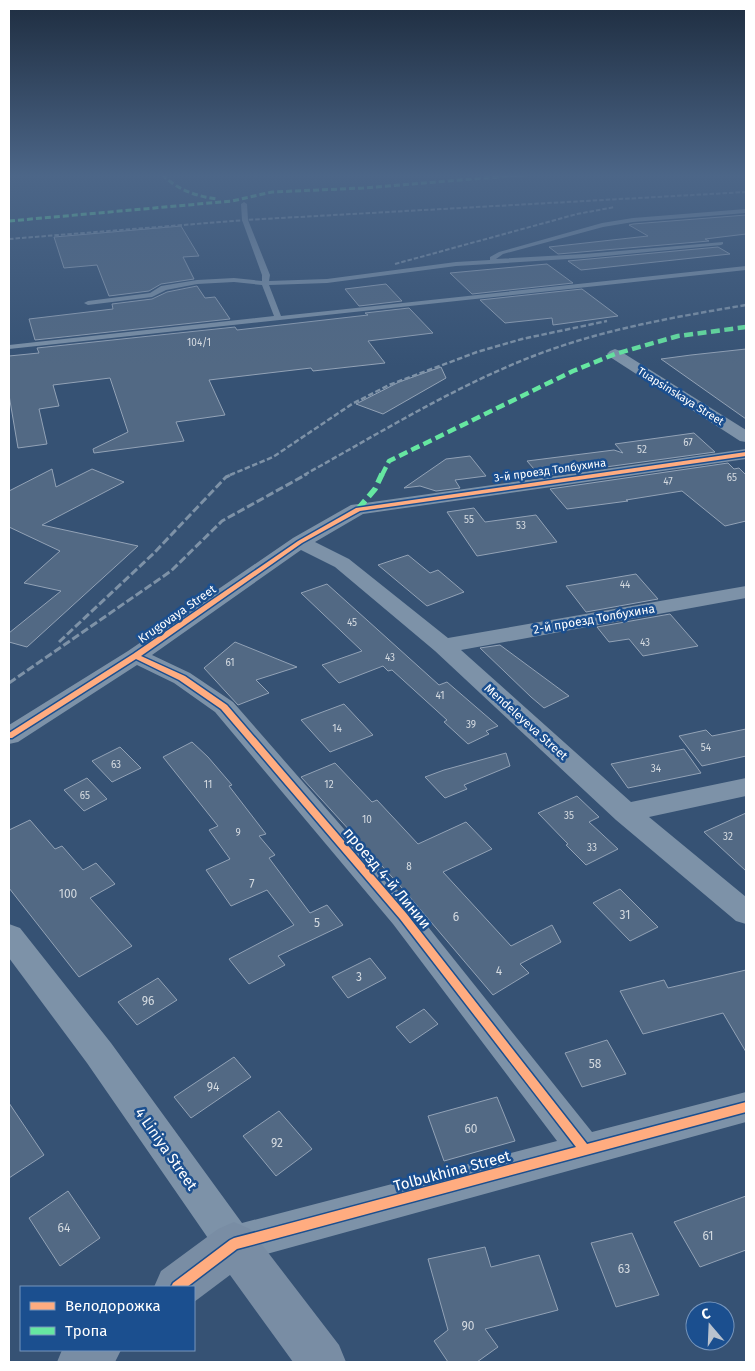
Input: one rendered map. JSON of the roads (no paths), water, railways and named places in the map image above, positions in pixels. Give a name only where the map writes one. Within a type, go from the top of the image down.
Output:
[{"type":"street","name":"Tuapsinskaya Street","points":[[615,354],[746,437]]},
{"type":"street","name":"3-й проезд Толбухина","points":[[358,509],[746,454]]},
{"type":"street","name":"Krugovaya Street","points":[[9,736],[136,656],[300,542],[358,509]]},
{"type":"street","name":"Mendeleyeva Street","points":[[300,542],[342,562],[443,646],[626,813],[746,913]]},
{"type":"street","name":"2-й проезд Толбухина","points":[[443,646],[746,592]]},
{"type":"street","name":"проезд 4-й Линии","points":[[136,656],[182,678],[224,707],[403,916],[585,1150]]},
{"type":"street","points":[[626,813],[746,787]]},
{"type":"street","name":"4 Liniya Street","points":[[9,936],[99,1052],[234,1244],[322,1362]]},
{"type":"street","name":"Tolbukhina Street","points":[[179,1286],[234,1244],[746,1106]]},
{"type":"street","points":[[80,1362],[96,1351]]},
{"type":"lane","points":[[252,238],[266,275],[265,283],[278,318]]},
{"type":"lane","points":[[494,262],[492,258],[501,253],[555,238]]},
{"type":"lane","points":[[88,302],[152,295],[164,288],[197,282],[234,280],[265,283],[327,281],[456,264],[584,256],[720,243]]},
{"type":"lane","points":[[9,348],[746,268]]},
{"type":"railway","points":[[9,239],[22,238]]},
{"type":"railway","points":[[395,264],[490,238]]},
{"type":"railway","points":[[304,475],[447,396],[506,367],[536,355],[614,331],[666,319],[746,305]]},
{"type":"railway","points":[[230,475],[273,457],[352,404],[389,385],[477,352],[522,339],[607,321]]},
{"type":"railway","points":[[59,642],[154,553],[226,477],[233,474]]},
{"type":"railway","points":[[9,683],[171,571],[222,521],[307,474]]}]
